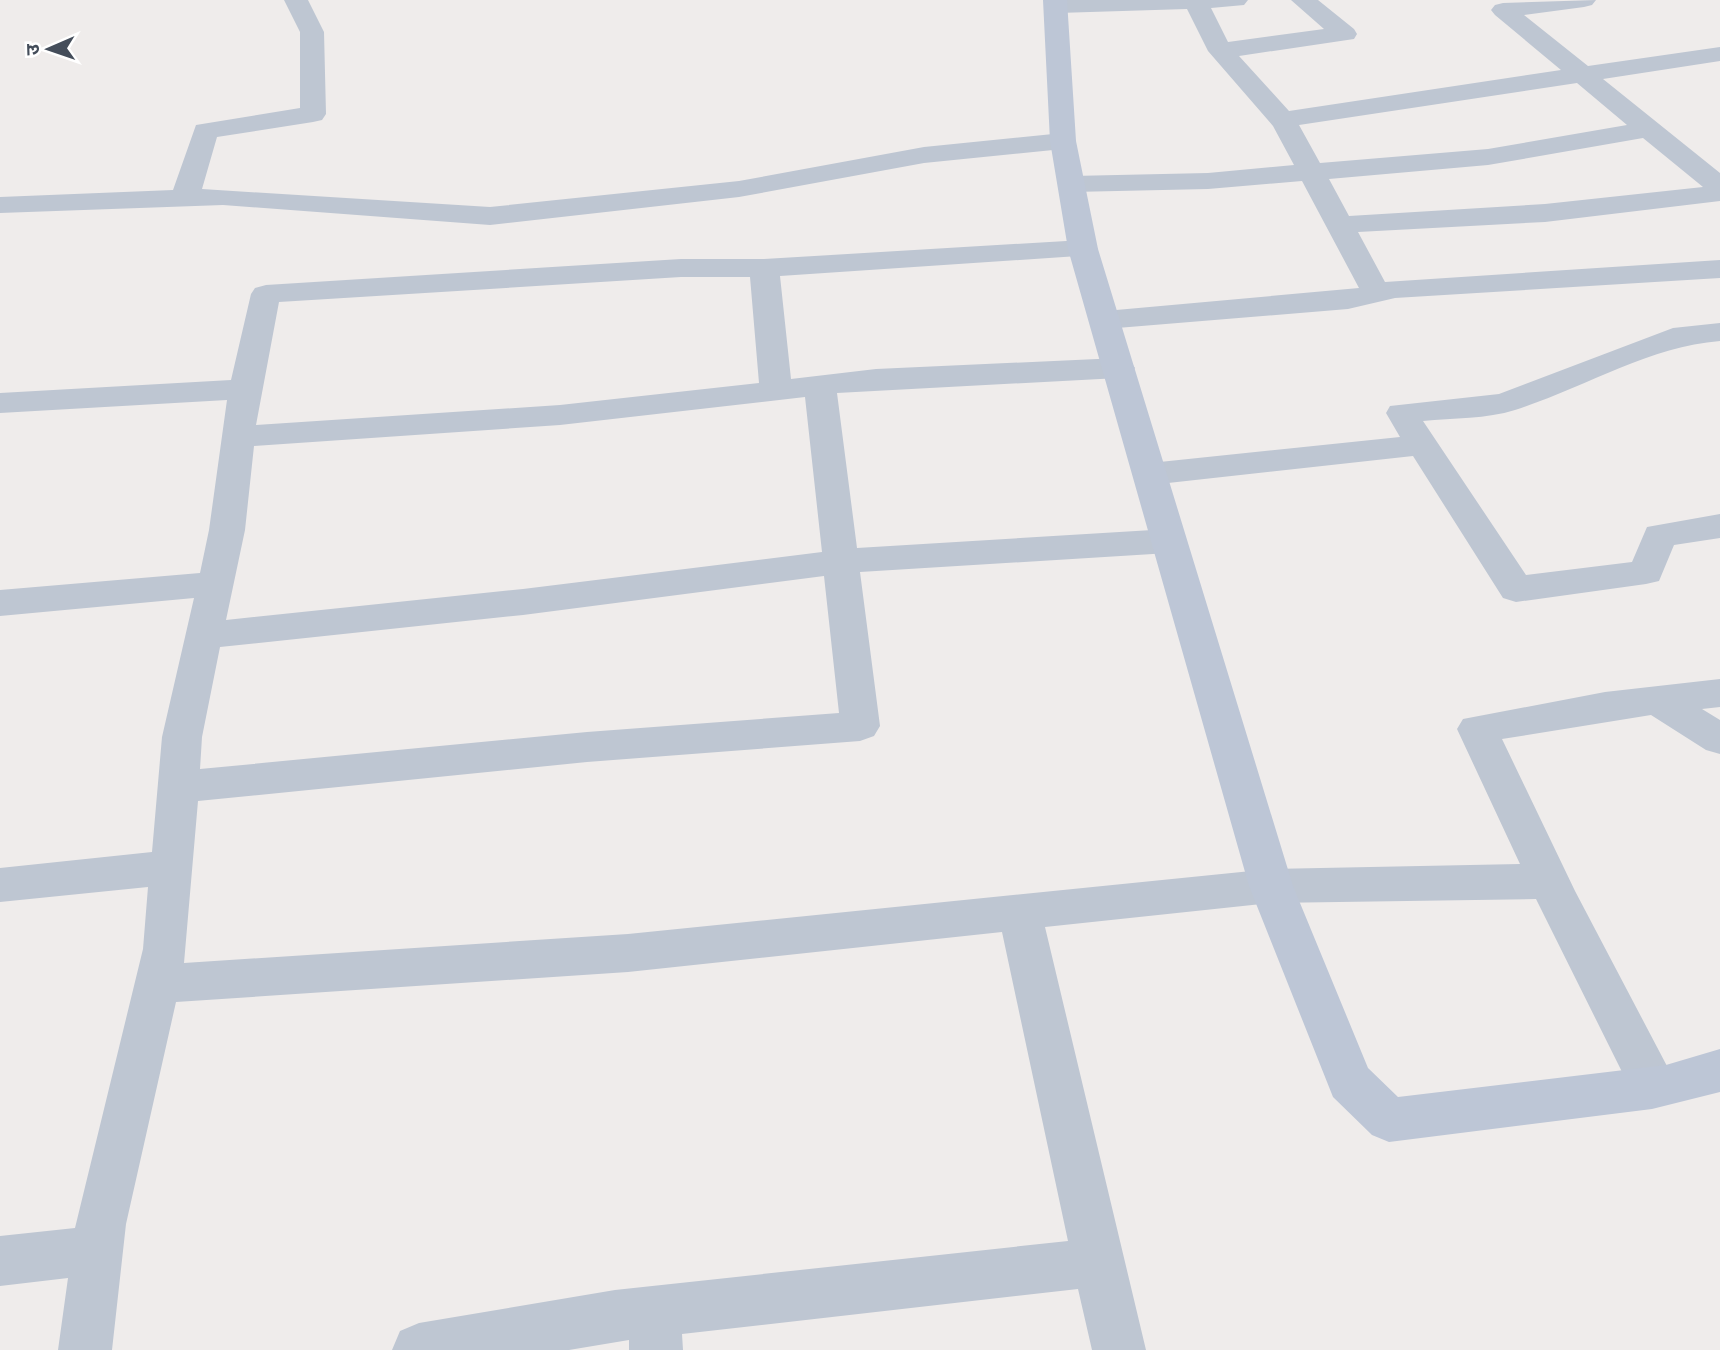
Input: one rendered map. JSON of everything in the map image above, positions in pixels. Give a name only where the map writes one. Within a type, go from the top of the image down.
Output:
[{"type":"street","points":[[185,198],[205,131],[313,114],[312,32],[296,0]]},
{"type":"street","points":[[1236,0],[1057,3],[1063,141],[1083,249],[1271,886],[1350,1082],[1389,1120],[1503,1109],[1654,1087],[1700,1080],[1720,1070]]},
{"type":"street","points":[[1220,51],[1345,34],[1303,0]]},
{"type":"street","points":[[1584,0],[1503,10],[1648,129],[1707,163],[1720,187]]},
{"type":"street","points":[[1195,1],[1220,51],[1244,74],[1282,120],[1376,293]]},
{"type":"street","points":[[1282,120],[1708,56],[1720,73]]},
{"type":"street","points":[[1072,184],[1208,181],[1488,157],[1648,129]]},
{"type":"street","points":[[0,205],[223,197],[490,216],[739,189],[924,155],[1063,141]]},
{"type":"street","points":[[1339,225],[1545,213],[1720,193]]},
{"type":"street","points":[[85,1350],[101,1223],[165,949],[182,737],[227,530],[246,389],[267,294],[681,268],[764,268],[1083,249]]},
{"type":"street","points":[[764,268],[776,392]]},
{"type":"street","points":[[1104,320],[1348,300],[1395,289],[1720,269]]},
{"type":"street","points":[[1720,332],[1684,335],[1644,348],[1504,403],[1402,414],[1516,589],[1646,572],[1660,535],[1720,526]]},
{"type":"street","points":[[238,437],[560,415],[876,379],[1119,368]]},
{"type":"street","points":[[178,787],[587,747],[860,726],[820,386]]},
{"type":"street","points":[[0,403],[246,389]]},
{"type":"street","points":[[1150,474],[1422,445]]},
{"type":"street","points":[[204,636],[563,597],[839,562],[1170,541]]},
{"type":"street","points":[[0,603],[215,584]]},
{"type":"street","points":[[1654,1087],[1549,881],[1477,729],[1605,706],[1720,693]]},
{"type":"street","points":[[1657,700],[1720,739]]},
{"type":"street","points":[[0,885],[172,867]]},
{"type":"street","points":[[156,984],[628,953],[1271,886],[1549,881]]},
{"type":"street","points":[[1019,911],[1119,1350]]},
{"type":"street","points":[[0,1261],[98,1250]]},
{"type":"street","points":[[419,1350],[655,1331],[1098,1262]]}]
